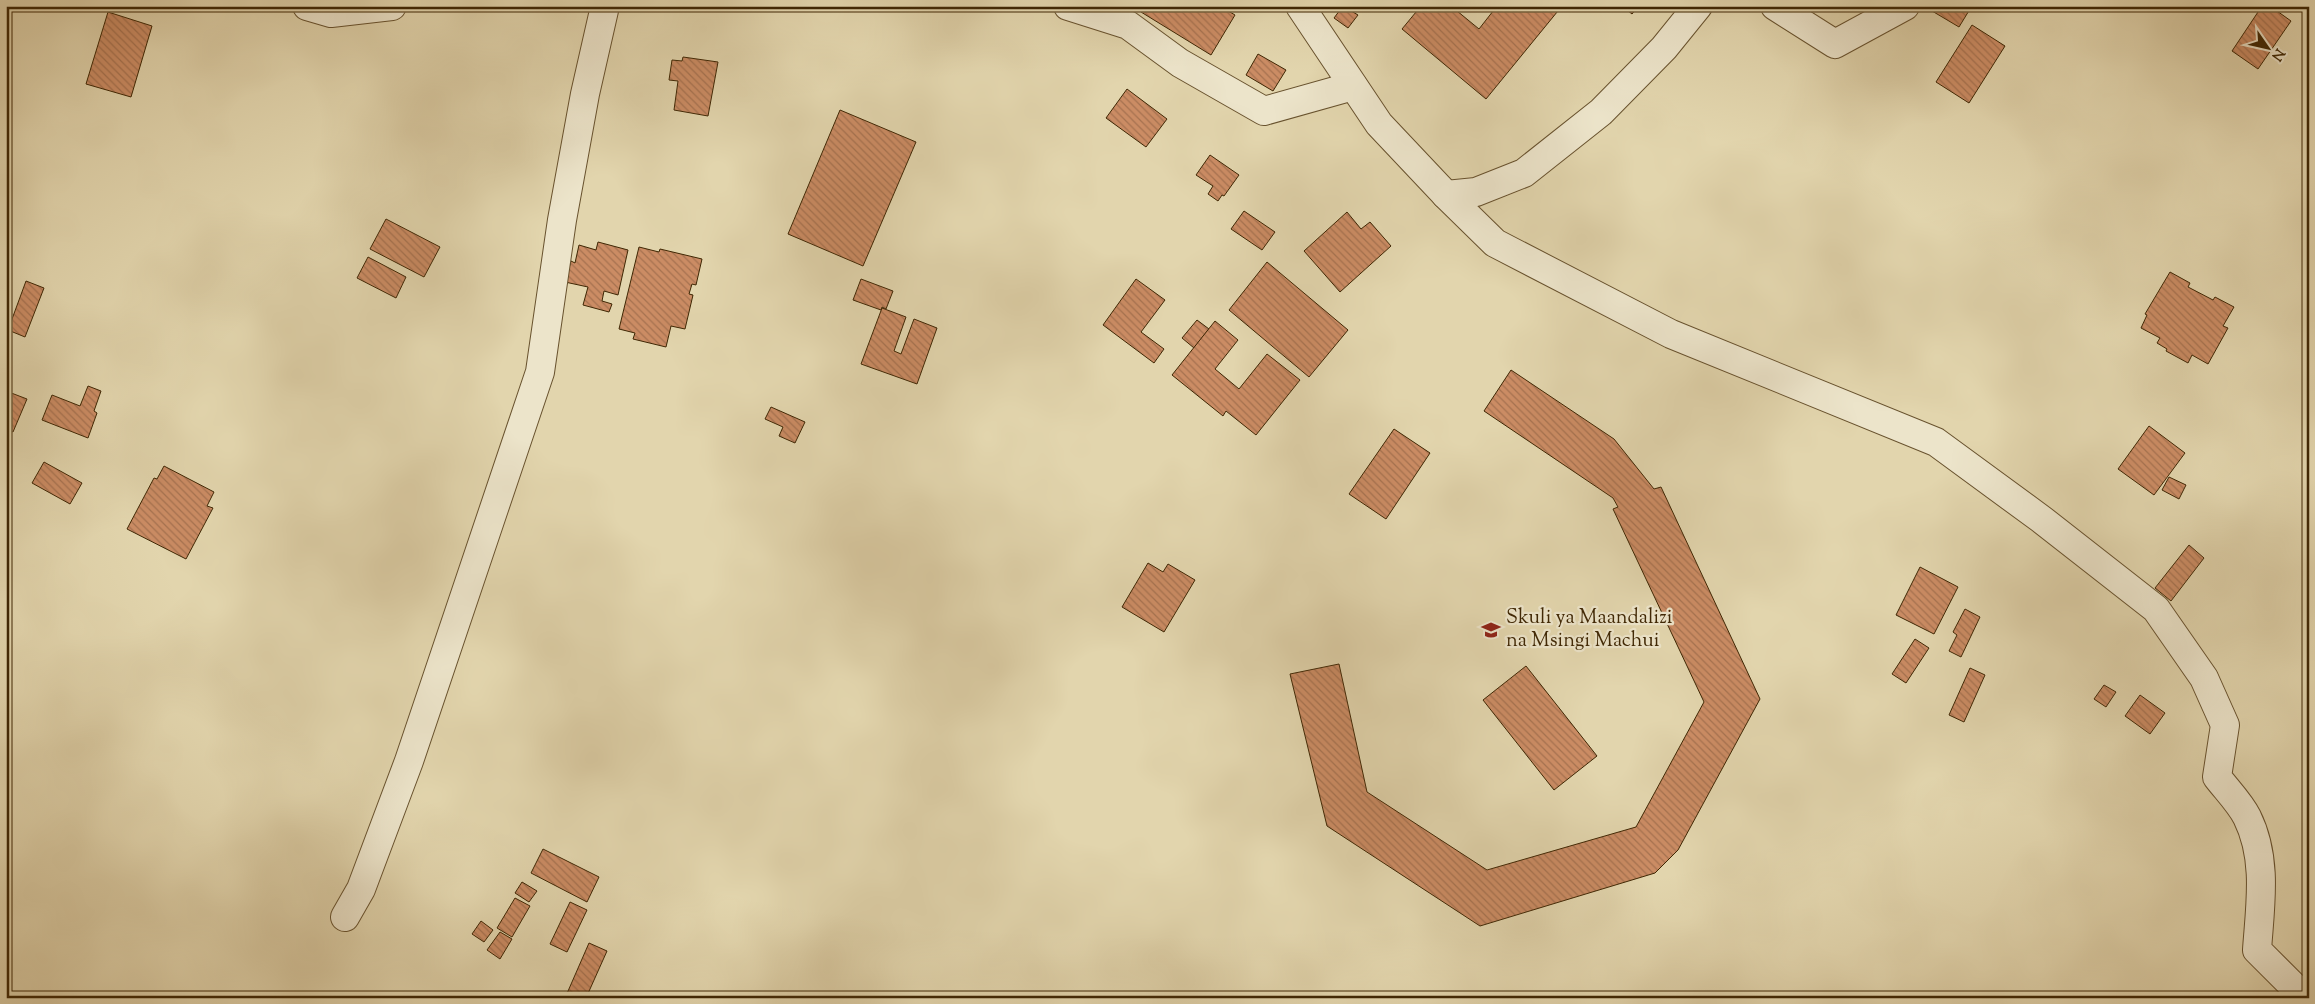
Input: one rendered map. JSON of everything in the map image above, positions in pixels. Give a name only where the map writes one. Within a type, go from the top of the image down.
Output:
[{"type":"street","points":[[307,6],[331,13],[392,6]]},
{"type":"street","points":[[345,917],[361,888],[409,761],[540,372],[562,220],[585,94],[605,6]]},
{"type":"street","points":[[1068,6],[1128,25]]},
{"type":"street","points":[[1109,6],[1128,25],[1180,63],[1264,111],[1353,86]]},
{"type":"street","points":[[1300,6],[1379,124],[1446,196],[1495,243],[1671,334],[1936,442],[2041,519],[2156,609],[2204,678],[2225,725],[2217,777],[2247,817],[2260,859],[2261,894],[2257,950],[2306,998]]},
{"type":"street","points":[[1446,196],[1476,192],[1524,173],[1601,112],[1664,48],[1698,6]]},
{"type":"street","points":[[1774,6],[1835,44],[1906,6]]},
{"type":"building","points":[[1135,6],[1220,6],[1235,15],[1211,55],[1141,12]]},
{"type":"building","points":[[1343,6],[1358,15],[1348,28],[1334,18]]},
{"type":"building","points":[[1421,6],[1451,6],[1479,29],[1497,6],[1562,6],[1486,99],[1402,29]]},
{"type":"building","points":[[1622,6],[1639,6],[1632,14]]},
{"type":"building","points":[[1928,6],[1965,6],[1970,9],[1959,27],[1927,8]]},
{"type":"building","points":[[2262,6],[2270,6],[2291,21],[2258,69],[2232,51]]},
{"type":"building","points":[[108,12],[152,26],[131,97],[86,84]]},
{"type":"building","points":[[1972,25],[2005,46],[1969,103],[1936,82]]},
{"type":"building","points":[[1258,54],[1286,70],[1273,91],[1246,75]]},
{"type":"building","points":[[683,57],[718,62],[708,116],[674,110],[678,81],[669,80],[672,60],[682,61]]},
{"type":"building","points":[[1127,89],[1167,119],[1146,147],[1106,118]]},
{"type":"building","points":[[840,110],[916,142],[863,266],[788,234]]},
{"type":"building","points":[[1210,155],[1239,175],[1224,196],[1222,195],[1218,201],[1208,194],[1213,186],[1196,175]]},
{"type":"building","points":[[1244,211],[1275,232],[1262,250],[1231,229]]},
{"type":"building","points":[[1347,212],[1361,229],[1370,222],[1391,246],[1340,292],[1304,251]]},
{"type":"building","points":[[386,219],[440,247],[424,277],[370,249]]},
{"type":"building","points":[[598,242],[628,250],[618,295],[604,291],[602,301],[612,304],[609,312],[583,305],[588,287],[565,282],[571,261],[575,263],[579,245],[596,250]]},
{"type":"building","points":[[639,247],[659,252],[660,249],[702,259],[696,285],[692,284],[689,294],[693,295],[685,329],[671,326],[666,347],[633,339],[635,333],[619,329]]},
{"type":"building","points":[[368,257],[406,277],[396,298],[357,278]]},
{"type":"building","points":[[1267,262],[1348,330],[1309,377],[1229,310]]},
{"type":"building","points":[[2170,272],[2190,283],[2188,287],[2213,300],[2215,297],[2234,307],[2223,326],[2228,328],[2208,364],[2192,355],[2188,363],[2166,351],[2167,349],[2157,343],[2160,338],[2141,328],[2147,315],[2145,314]]},
{"type":"building","points":[[861,279],[893,291],[886,309],[882,307],[881,310],[853,300]]},
{"type":"building","points":[[1136,279],[1165,300],[1141,332],[1164,349],[1154,363],[1103,325]]},
{"type":"building","points":[[26,281],[44,288],[25,337],[8,330]]},
{"type":"building","points":[[882,308],[906,317],[894,351],[901,354],[914,319],[937,328],[917,384],[861,364]]},
{"type":"building","points":[[1197,320],[1209,329],[1194,348],[1182,338]]},
{"type":"building","points":[[1215,321],[1238,340],[1215,369],[1239,389],[1267,354],[1300,380],[1256,435],[1226,411],[1223,416],[1172,375]]},
{"type":"building","points":[[1511,370],[1614,439],[1654,489],[1661,487],[1760,699],[1678,850],[1655,873],[1480,926],[1327,826],[1290,674],[1339,664],[1367,792],[1487,870],[1636,827],[1704,702],[1613,509],[1618,507],[1613,498],[1484,411]]},
{"type":"building","points":[[88,386],[101,391],[94,411],[97,413],[88,438],[42,420],[52,395],[80,406]]},
{"type":"building","points":[[6,391],[27,399],[13,432],[6,429]]},
{"type":"building","points":[[771,407],[805,422],[795,443],[779,436],[783,427],[765,419]]},
{"type":"building","points":[[2149,426],[2185,453],[2154,495],[2118,469]]},
{"type":"building","points":[[1394,429],[1430,453],[1386,519],[1349,494]]},
{"type":"building","points":[[44,462],[82,483],[70,504],[32,483]]},
{"type":"building","points":[[164,466],[214,492],[207,506],[213,508],[186,559],[127,529],[154,478],[157,479]]},
{"type":"building","points":[[2169,477],[2186,485],[2179,499],[2162,490]]},
{"type":"building","points":[[2189,545],[2204,558],[2171,601],[2155,588]]},
{"type":"building","points":[[1148,563],[1163,572],[1168,564],[1195,580],[1164,632],[1122,607]]},
{"type":"building","points":[[1920,567],[1958,587],[1934,634],[1896,615]]},
{"type":"building","points":[[1965,609],[1980,617],[1961,657],[1949,651],[1957,635],[1953,632]]},
{"type":"building","points":[[1915,639],[1929,648],[1906,683],[1892,674]]},
{"type":"building","points":[[1526,666],[1597,756],[1554,790],[1483,700]]},
{"type":"building","points":[[1970,668],[1985,675],[1964,722],[1949,715]]},
{"type":"building","points":[[2104,685],[2116,692],[2106,707],[2094,699]]},
{"type":"building","points":[[2140,695],[2165,713],[2150,734],[2125,716]]},
{"type":"building","points":[[543,849],[599,877],[587,902],[531,873]]},
{"type":"building","points":[[522,882],[537,891],[529,902],[515,893]]},
{"type":"building","points":[[515,898],[530,906],[512,937],[497,928]]},
{"type":"building","points":[[570,902],[587,910],[567,952],[550,944]]},
{"type":"building","points":[[481,921],[493,930],[484,942],[472,934]]},
{"type":"building","points":[[500,932],[512,939],[500,959],[487,950]]},
{"type":"building","points":[[589,943],[607,951],[586,998],[565,998]]},
{"type":"place","name":"Skuli ya Maandalizi na Msingi Machui","points":[[1491,630]]}]
